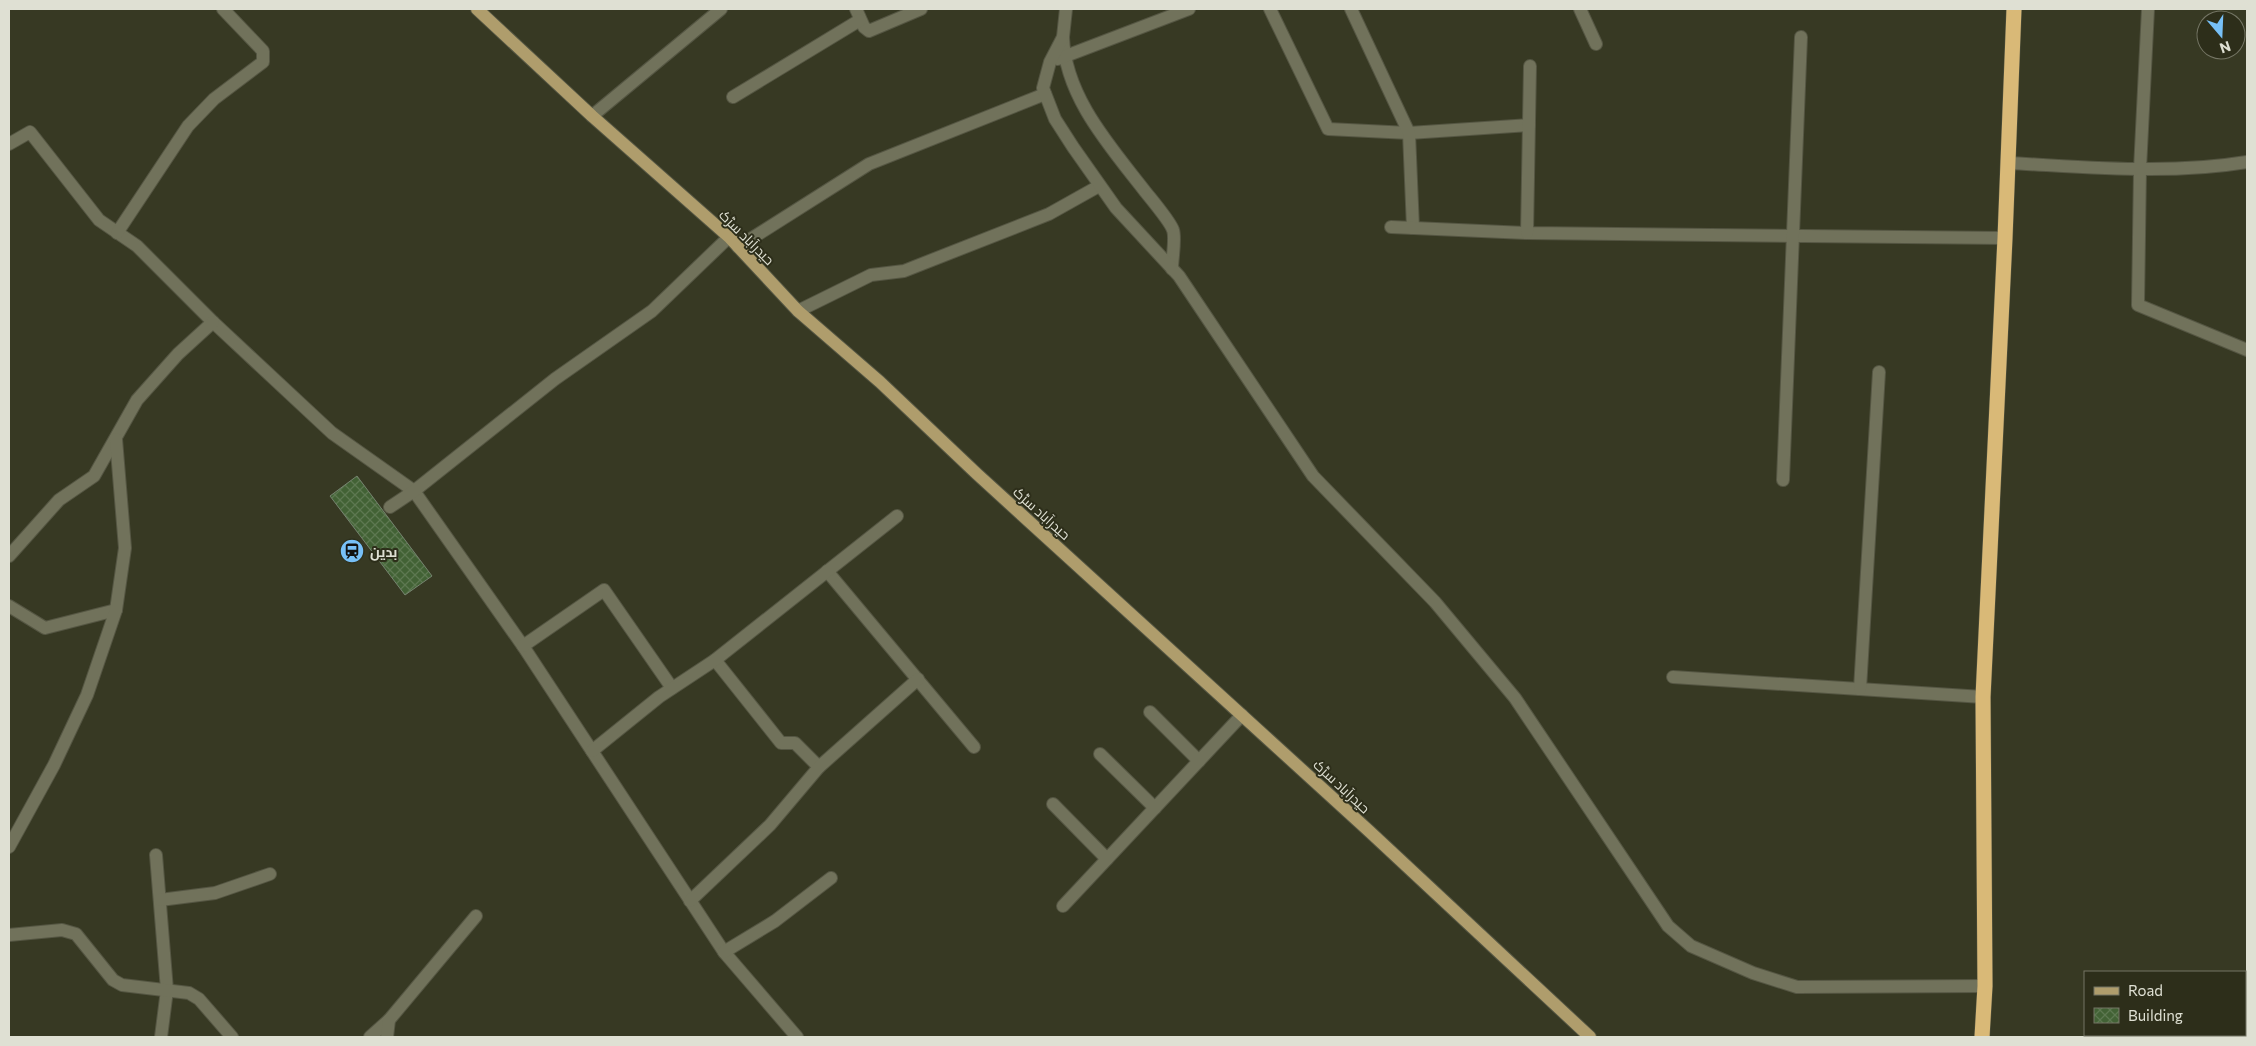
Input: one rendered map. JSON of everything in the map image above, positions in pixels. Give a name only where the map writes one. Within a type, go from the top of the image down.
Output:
[{"type":"highway","points":[[1982,1037],[1985,986],[1983,697],[2014,9]]},
{"type":"main road","name":"حیدرآباد سڑک","points":[[477,9],[592,116],[729,237],[798,311],[880,382],[977,474],[1242,714],[1590,1037]]},
{"type":"street","points":[[117,233],[188,126],[214,99],[263,62],[263,51],[223,9]]},
{"type":"street","points":[[592,116],[721,9]]},
{"type":"street","points":[[733,98],[858,14],[869,31],[921,9]]},
{"type":"street","points":[[1066,9],[1063,37],[1064,57],[1073,83],[1088,113],[1107,142],[1174,231],[1172,268]]},
{"type":"street","points":[[1050,62],[1189,9]]},
{"type":"street","points":[[1270,9],[1328,128],[1409,133],[1529,125]]},
{"type":"street","points":[[1351,9],[1409,133],[1413,228]]},
{"type":"street","points":[[1580,9],[1596,44]]},
{"type":"street","points":[[2148,9],[2140,169],[2138,305],[2247,350]]},
{"type":"street","points":[[1063,37],[1050,62],[1043,88],[1055,119],[1099,186],[1172,268],[1313,476],[1435,602],[1515,698],[1668,926],[1691,946],[1753,973],[1797,987],[1985,986]]},
{"type":"street","points":[[1783,480],[1801,37]]},
{"type":"street","points":[[1527,233],[1530,66]]},
{"type":"street","points":[[738,247],[869,164],[1045,94]]},
{"type":"street","points":[[9,144],[30,132],[99,220],[137,246],[212,322],[332,433],[414,491],[523,646],[724,952],[797,1037]]},
{"type":"street","points":[[2008,163],[2140,169],[2214,167],[2247,162]]},
{"type":"street","points":[[798,311],[871,275],[904,271],[1049,214],[1099,186]]},
{"type":"street","points":[[1390,227],[1527,233],[2005,238]]},
{"type":"street","points":[[390,507],[414,491],[555,379],[652,311],[729,237]]},
{"type":"street","points":[[9,556],[59,500],[94,476],[137,400],[178,354],[212,322]]},
{"type":"street","points":[[1860,689],[1879,372]]},
{"type":"street","points":[[9,847],[54,765],[87,695],[116,610],[125,548],[116,439]]},
{"type":"street","points":[[592,751],[672,688],[715,660],[897,516]]},
{"type":"street","points":[[827,571],[974,747]]},
{"type":"street","points":[[523,646],[604,590],[672,688]]},
{"type":"street","points":[[9,606],[45,628],[116,610]]},
{"type":"street","points":[[715,660],[781,742],[795,743],[819,767]]},
{"type":"street","points":[[1673,677],[1983,697]]},
{"type":"street","points":[[690,901],[770,825],[819,767],[918,679]]},
{"type":"street","points":[[1150,712],[1199,761]]},
{"type":"street","points":[[1063,906],[1242,714]]},
{"type":"street","points":[[1100,754],[1155,808]]},
{"type":"street","points":[[1053,804],[1107,859]]},
{"type":"street","points":[[156,855],[167,990],[161,1037]]},
{"type":"street","points":[[160,900],[215,893],[270,874]]},
{"type":"street","points":[[724,952],[775,920],[831,878]]},
{"type":"street","points":[[370,1037],[389,1020],[476,916]]},
{"type":"street","points":[[9,934],[62,930],[76,934],[113,980],[122,985],[188,993],[199,999],[232,1037]]},
{"type":"street","points":[[386,1037],[389,1020]]},
{"type":"building","points":[[357,476],[432,576],[405,595],[330,496]]},
{"type":"place","name":"بدين","points":[[352,551]]}]
